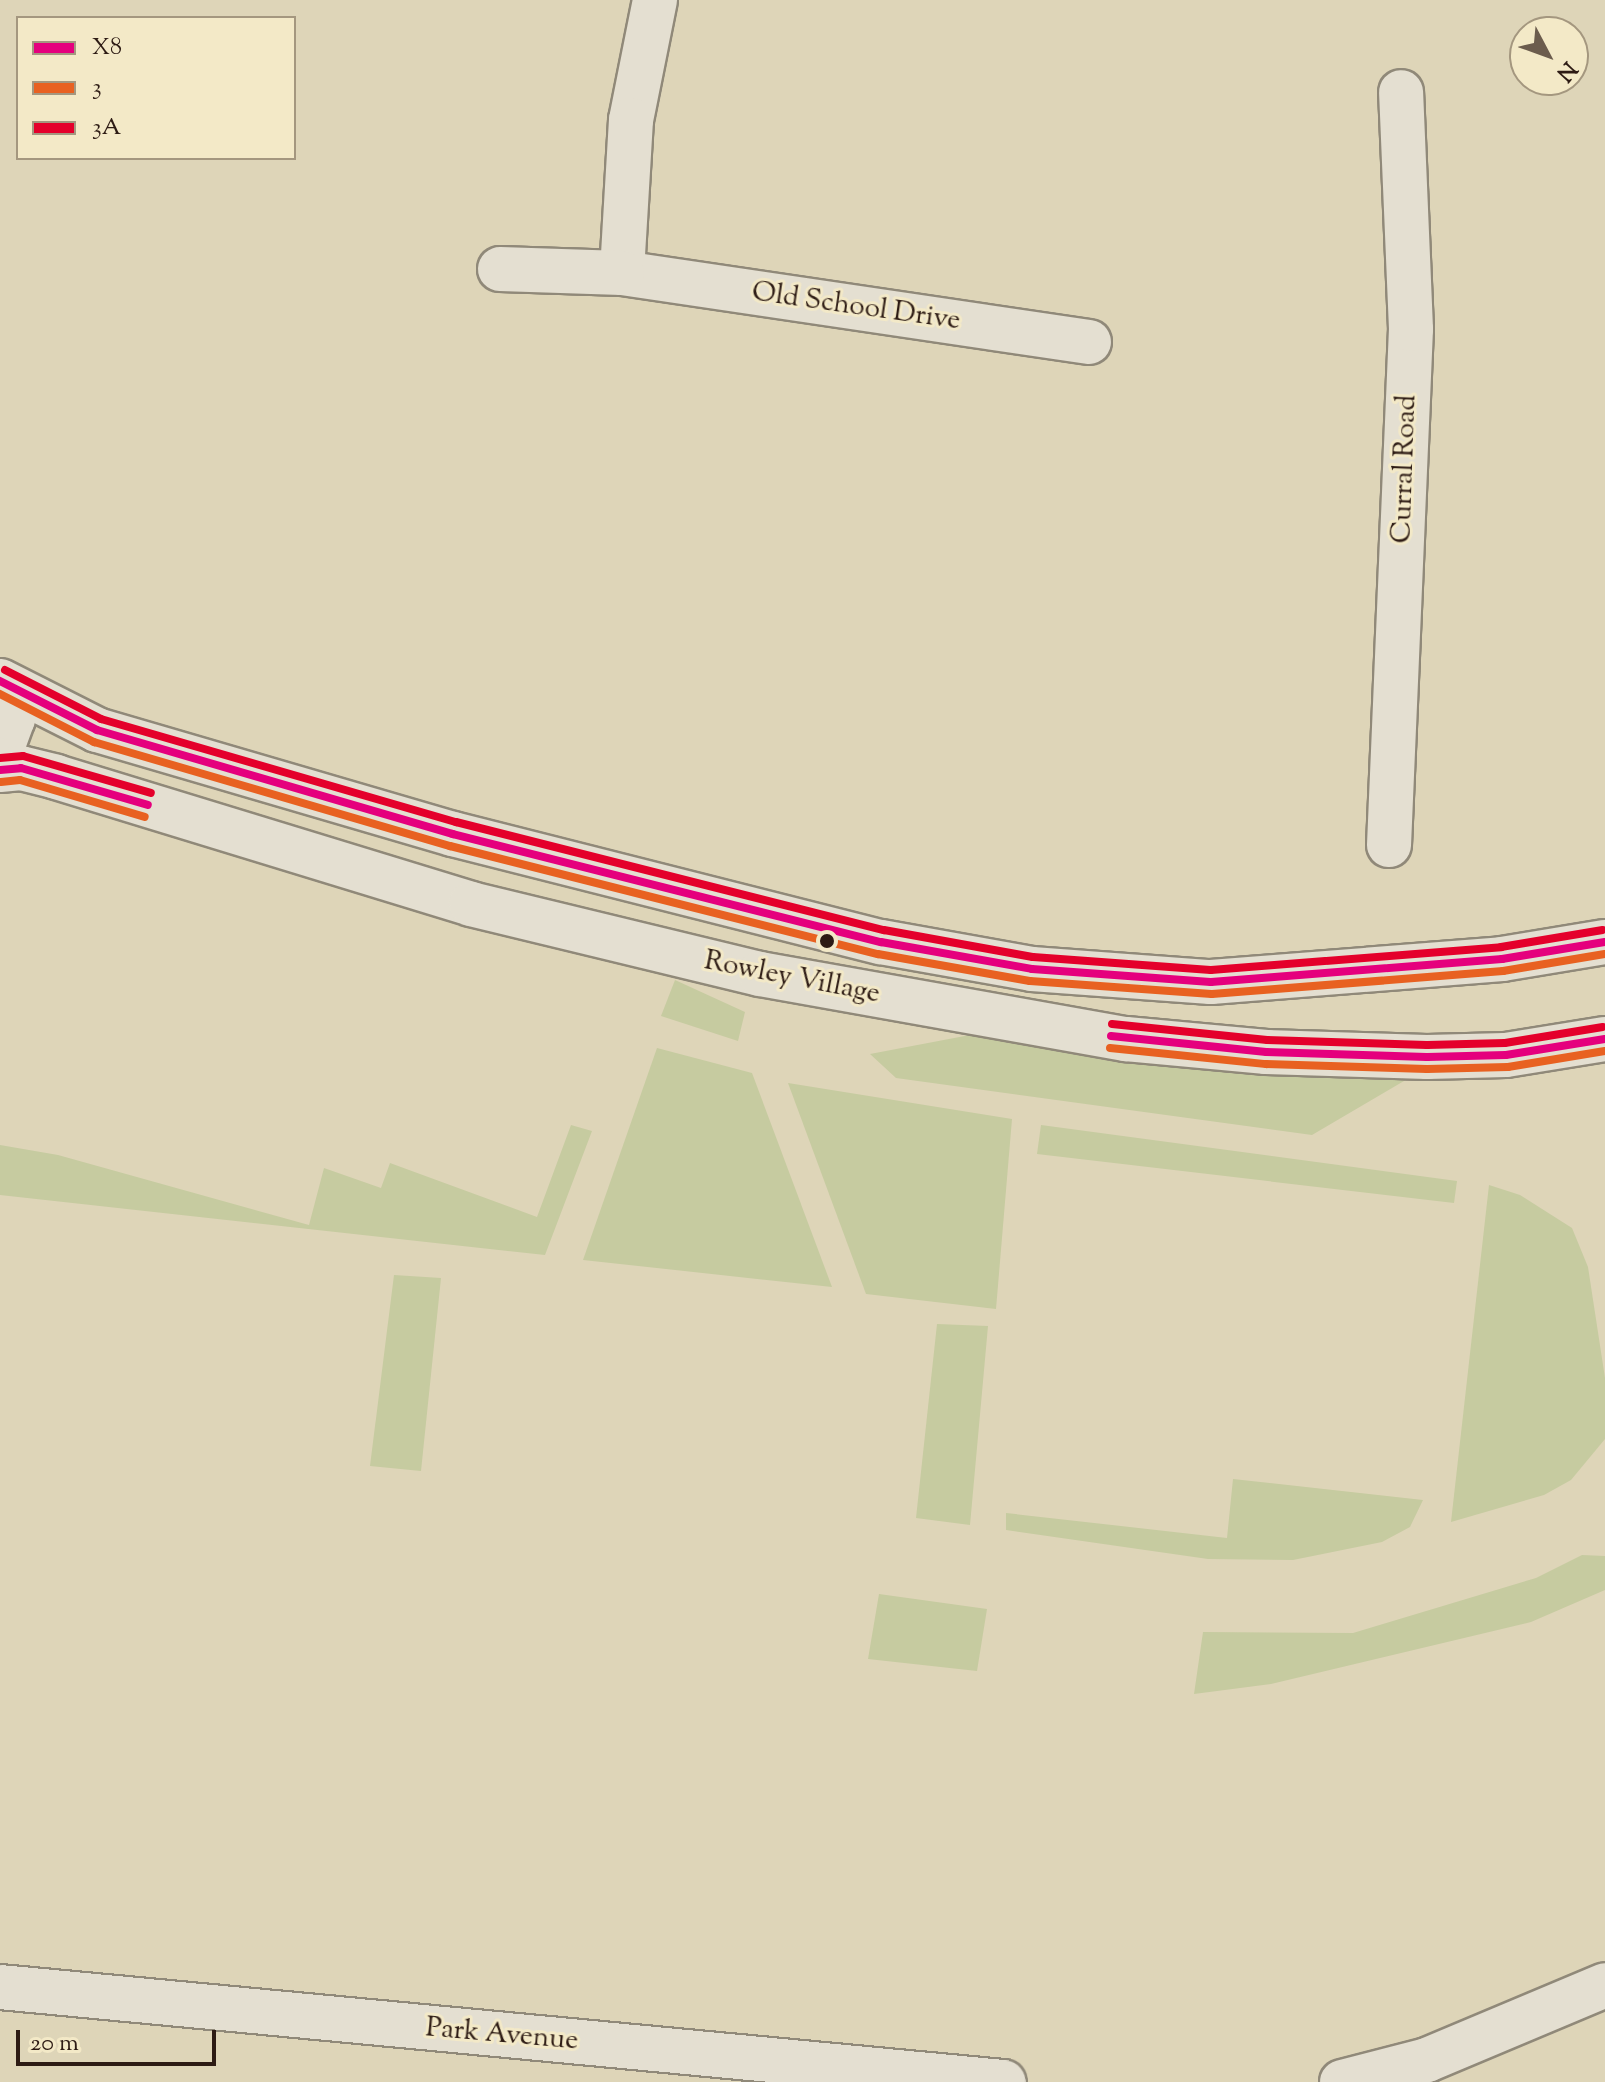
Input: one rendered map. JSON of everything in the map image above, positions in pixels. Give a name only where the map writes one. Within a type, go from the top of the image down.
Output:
[{"type":"main road","points":[[622,273],[631,120],[655,0]]},
{"type":"main road","name":"Curral Road","points":[[1389,845],[1411,329],[1401,92]]},
{"type":"main road","name":"Old School Drive","points":[[500,269],[622,273],[1089,342]]},
{"type":"main road","name":"Rowley Village","points":[[0,681],[13,719],[0,754]]},
{"type":"main road","name":"Rowley Village","points":[[0,681],[97,730],[453,834],[881,942],[1032,969],[1211,982],[1502,959],[1605,942]]},
{"type":"main road","name":"Rowley Village","points":[[0,770],[21,768],[56,777],[471,904],[746,971],[1111,1036],[1266,1052],[1427,1057],[1506,1055],[1605,1039]]},
{"type":"main road","points":[[1342,2082],[1427,2060],[1605,1985]]},
{"type":"main road","name":"Park Avenue","points":[[0,1987],[1004,2082]]},
{"type":"green space","points":[[675,980],[745,1012],[738,1041],[661,1016]]},
{"type":"green space","points":[[970,1035],[1201,1065],[1421,1071],[1312,1135],[896,1078],[870,1054]]},
{"type":"green space","points":[[657,1048],[752,1073],[832,1287],[583,1260]]},
{"type":"green space","points":[[788,1083],[1012,1119],[996,1309],[866,1294]]},
{"type":"green space","points":[[571,1125],[592,1131],[545,1255],[0,1195],[0,1145],[58,1155],[309,1225],[324,1168],[381,1188],[390,1163],[537,1217]]},
{"type":"green space","points":[[1041,1125],[1457,1181],[1454,1203],[1037,1154]]},
{"type":"green space","points":[[1489,1185],[1520,1195],[1572,1228],[1588,1267],[1605,1378],[1605,1439],[1571,1480],[1544,1495],[1451,1522]]},
{"type":"green space","points":[[394,1275],[441,1278],[421,1471],[370,1466]]},
{"type":"green space","points":[[937,1324],[988,1326],[970,1525],[916,1518]]},
{"type":"green space","points":[[1233,1479],[1423,1500],[1410,1527],[1382,1542],[1293,1560],[1208,1559],[1006,1530],[1006,1513],[1227,1538]]},
{"type":"green space","points":[[1582,1555],[1605,1556],[1605,1590],[1531,1622],[1271,1684],[1194,1694],[1203,1632],[1353,1633],[1536,1578]]},
{"type":"green space","points":[[879,1594],[987,1609],[977,1671],[868,1659]]},
{"type":"transit line","name":"3A","points":[[5,670],[101,719],[456,822],[884,930],[1033,957],[1211,970],[1501,947],[1603,930]]},
{"type":"transit line","name":"X8","points":[[0,681],[97,730],[453,834],[881,942],[1032,969],[1211,982],[1502,959],[1605,942]]},
{"type":"transit line","name":"3","points":[[0,694],[94,742],[450,846],[878,954],[1030,981],[1212,994],[1503,971],[1605,954]]},
{"type":"transit line","name":"3A","points":[[0,758],[23,756],[151,793]]},
{"type":"transit line","name":"X8","points":[[0,770],[21,768],[148,805]]},
{"type":"transit line","name":"3","points":[[1,782],[20,780],[145,817]]},
{"type":"transit line","name":"3A","points":[[1112,1024],[1267,1040],[1427,1045],[1505,1043],[1603,1027]]},
{"type":"transit line","name":"X8","points":[[1111,1036],[1266,1052],[1427,1057],[1506,1055],[1605,1039]]},
{"type":"transit line","name":"3","points":[[1110,1048],[1266,1064],[1427,1069],[1508,1067],[1605,1051]]}]
